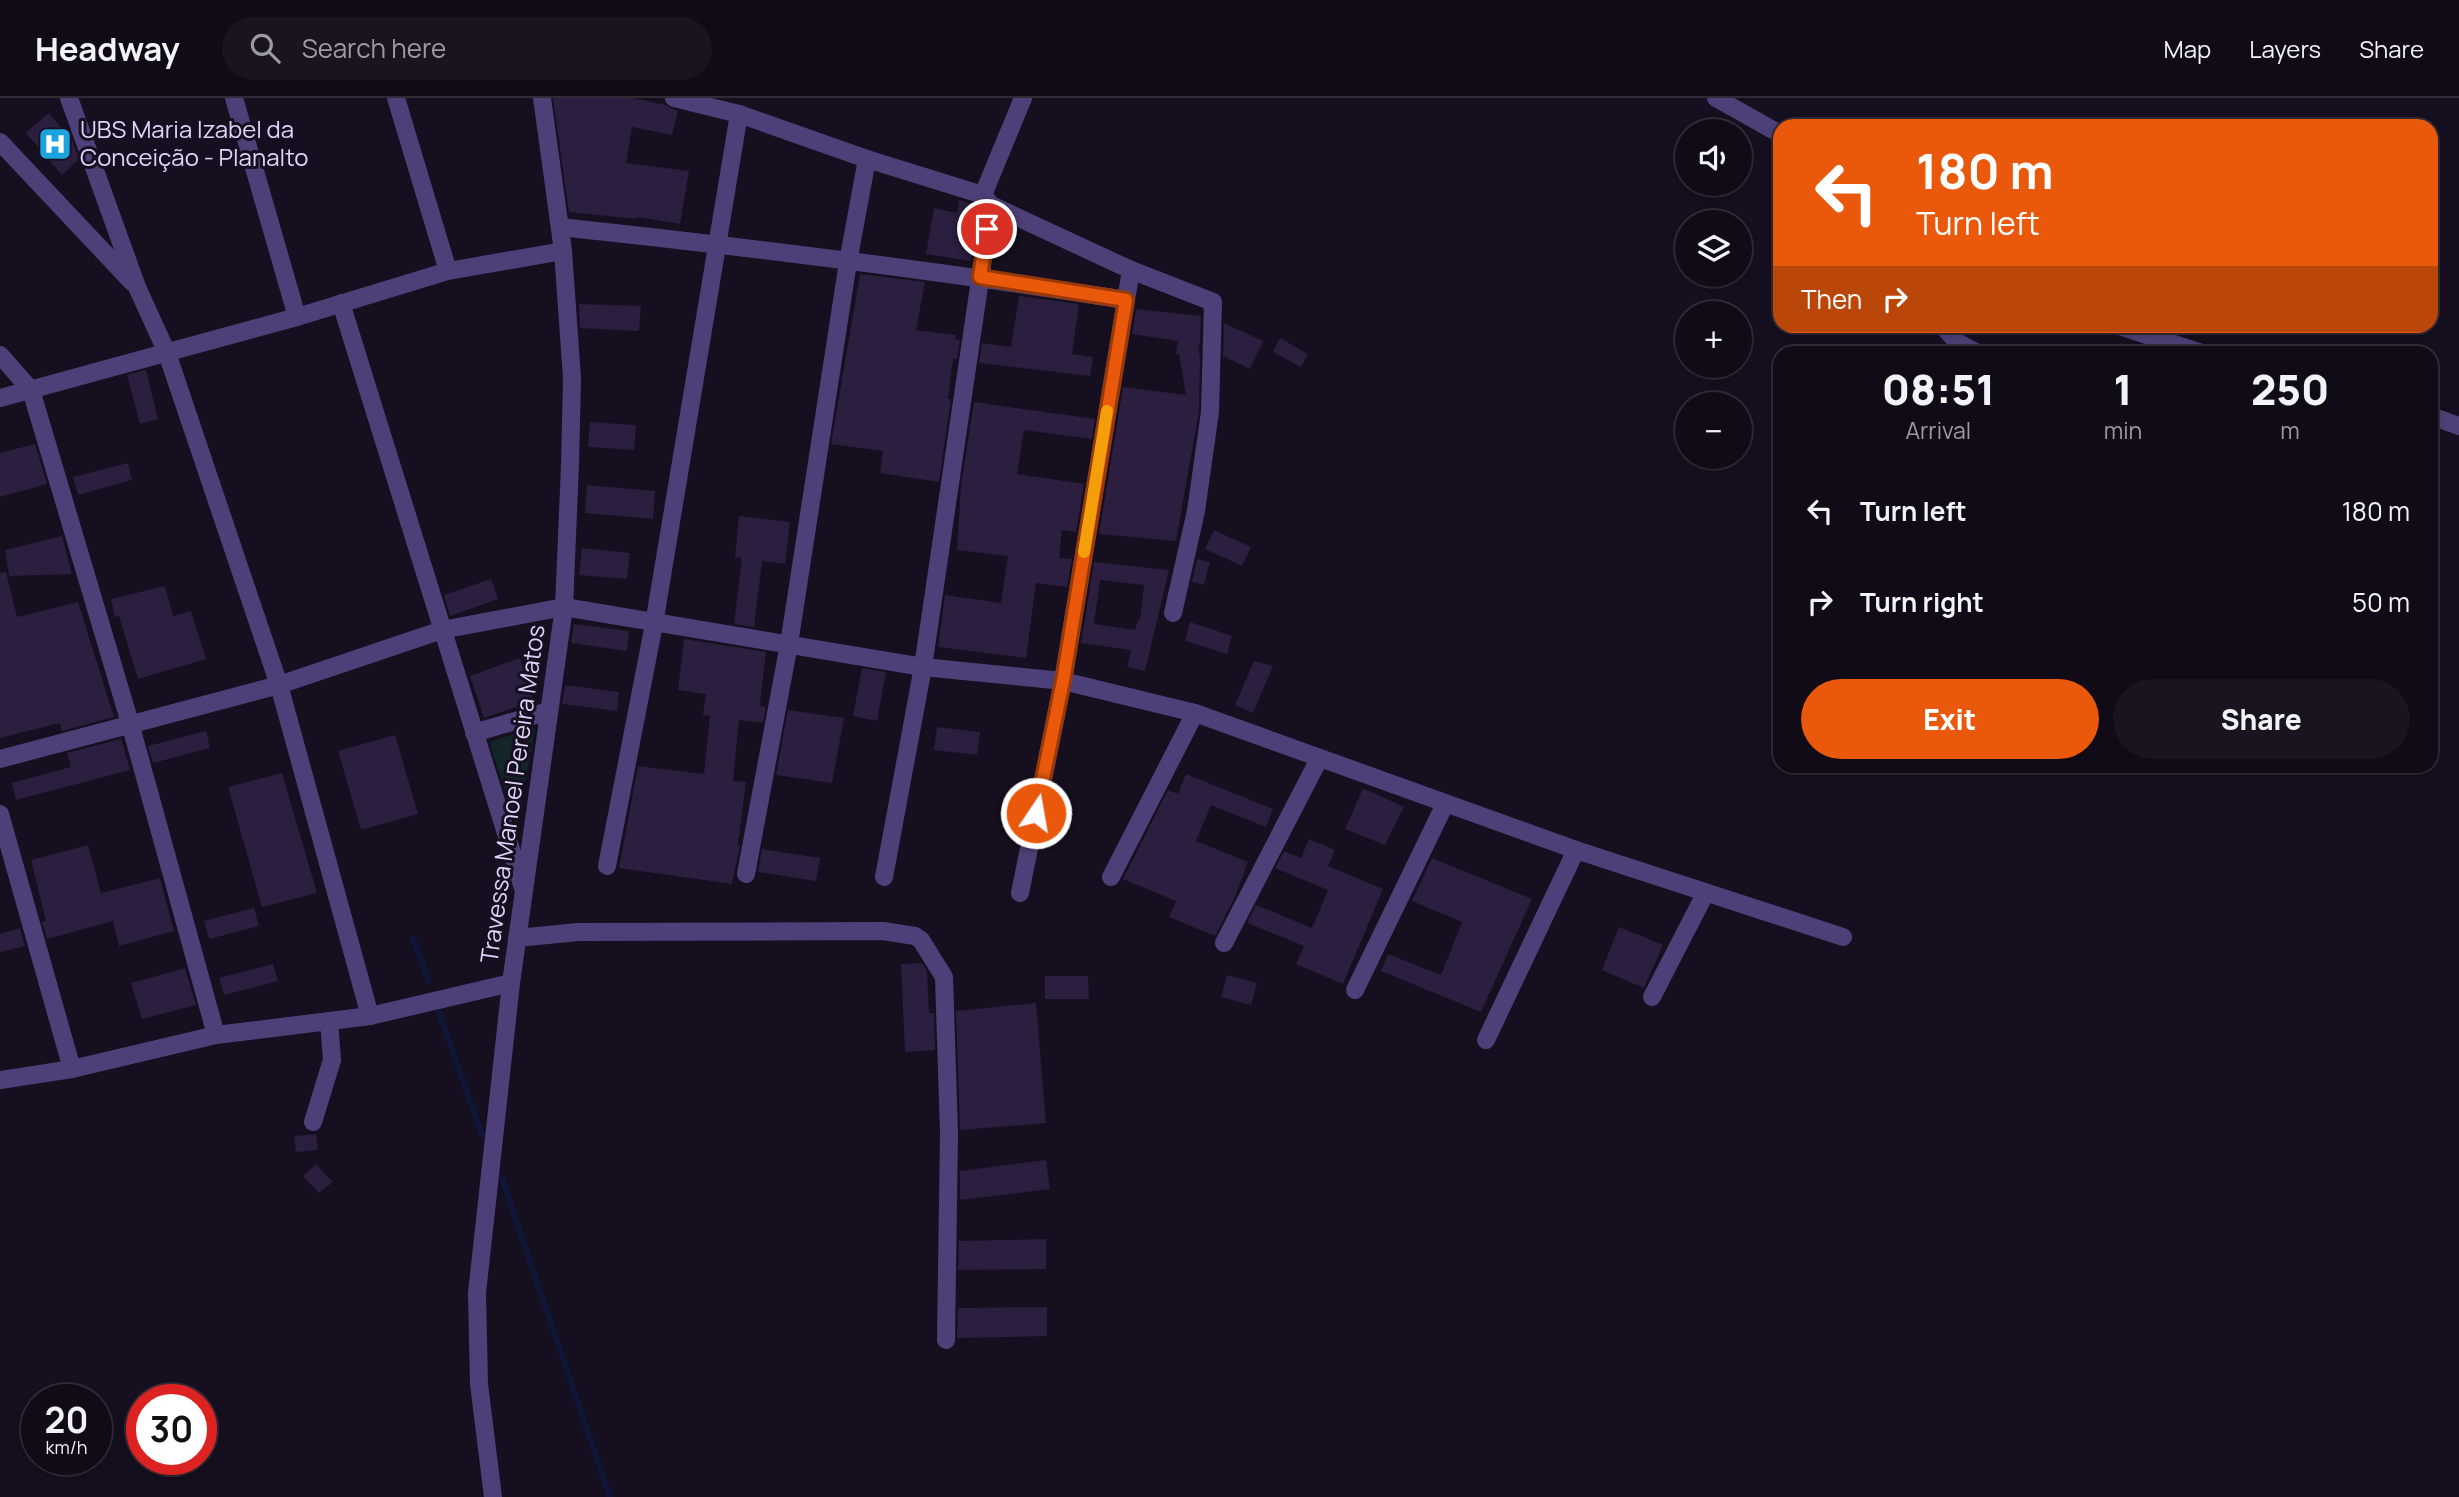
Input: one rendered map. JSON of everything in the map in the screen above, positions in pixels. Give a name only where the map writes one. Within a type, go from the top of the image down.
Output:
[{"type":"street","points":[[69,98],[137,288],[167,353],[279,685],[370,1016]]},
{"type":"street","points":[[234,98],[297,317]]},
{"type":"street","points":[[396,98],[448,271]]},
{"type":"street","name":"Travessa Manoel Pereira Matos","points":[[493,1497],[479,1384],[477,1293],[511,983],[564,607],[572,377],[563,251],[542,98]]},
{"type":"street","points":[[674,98],[739,114],[987,200],[1130,270],[1213,302],[1210,412],[1196,511],[1173,613]]},
{"type":"street","points":[[884,877],[923,667],[980,277],[987,200],[1023,98]]},
{"type":"street","points":[[1716,98],[1773,130]]},
{"type":"street","points":[[607,866],[654,624],[739,114]]},
{"type":"street","points":[[0,142],[137,288]]},
{"type":"street","points":[[746,874],[789,644],[848,262],[867,159]]},
{"type":"street","points":[[560,227],[980,277],[1126,300]]},
{"type":"street","points":[[0,398],[297,317],[448,271],[563,251]]},
{"type":"street","points":[[1020,892],[1063,681],[1130,270]]},
{"type":"street","points":[[341,303],[524,892]]},
{"type":"street","points":[[1949,333],[1964,346]]},
{"type":"street","points":[[2140,333],[2180,346]]},
{"type":"street","points":[[0,355],[31,390],[130,723],[216,1035]]},
{"type":"street","points":[[2438,418],[2459,426]]},
{"type":"street","points":[[0,759],[279,685],[442,630],[564,607],[923,667],[1063,681],[1195,713],[1576,850],[1843,937]]},
{"type":"street","points":[[474,733],[550,711]]},
{"type":"street","points":[[1111,877],[1195,713]]},
{"type":"street","points":[[1224,943],[1320,759]]},
{"type":"street","points":[[1355,990],[1445,804]]},
{"type":"street","points":[[0,814],[72,1069]]},
{"type":"street","points":[[1486,1040],[1576,850]]},
{"type":"street","points":[[1652,997],[1705,894]]},
{"type":"street","points":[[517,938],[578,932],[883,931],[915,936],[921,940],[944,977],[949,1133],[946,1340]]},
{"type":"street","points":[[0,1080],[72,1069],[216,1035],[370,1016],[511,983]]},
{"type":"street","points":[[313,1122],[332,1060],[329,1021]]},
{"type":"shaded area","points":[[535,728],[517,827],[489,742]]},
{"type":"building","points":[[553,98],[633,98],[665,105],[678,111],[672,135],[632,127],[626,163],[689,171],[680,224],[637,217],[569,212]]},
{"type":"building","name":"UBS Maria Izabel da Conceição - Planalto","points":[[49,113],[73,142],[79,159],[62,175],[26,133]]},
{"type":"building","points":[[959,200],[979,208],[971,261],[926,254],[934,208],[957,213]]},
{"type":"building","points":[[860,274],[925,282],[916,330],[956,335],[955,339],[960,340],[957,359],[953,359],[948,399],[951,399],[939,482],[880,473],[883,451],[831,444]]},
{"type":"building","points":[[1019,296],[1079,304],[1072,354],[1093,357],[1090,376],[979,363],[982,343],[1011,347]]},
{"type":"building","points":[[579,304],[641,306],[639,331],[580,328]]},
{"type":"building","points":[[1136,309],[1201,316],[1200,346],[1198,344],[1199,411],[1176,541],[1099,534],[1123,387],[1186,395],[1179,354],[1176,354],[1178,341],[1132,334]]},
{"type":"building","points":[[1224,323],[1263,341],[1250,369],[1223,356]]},
{"type":"building","points":[[1280,338],[1308,354],[1301,367],[1273,352]]},
{"type":"building","points":[[146,370],[158,419],[140,424],[127,375]]},
{"type":"building","points":[[974,402],[1095,419],[1092,439],[1024,430],[1017,474],[1084,484],[1076,532],[1062,530],[1059,558],[1072,559],[1067,587],[1036,583],[1026,658],[938,647],[945,595],[1001,603],[1008,556],[957,550],[961,485]]},
{"type":"building","points":[[590,422],[636,425],[634,450],[588,447]]},
{"type":"building","points":[[35,444],[47,484],[0,497],[0,453]]},
{"type":"building","points":[[128,463],[132,480],[78,495],[73,477]]},
{"type":"building","points":[[587,485],[655,491],[653,519],[585,513]]},
{"type":"building","points":[[739,516],[790,522],[785,564],[762,561],[754,627],[734,624],[742,558],[735,557]]},
{"type":"building","points":[[1214,530],[1251,547],[1242,566],[1205,549]]},
{"type":"building","points":[[62,536],[72,574],[9,576],[5,550]]},
{"type":"building","points":[[582,548],[630,553],[627,579],[579,575]]},
{"type":"building","points":[[1197,559],[1210,562],[1204,585],[1192,582]]},
{"type":"building","points":[[1094,562],[1169,570],[1145,671],[1127,667],[1131,650],[1081,643]],"holes":[[[1100,580],[1144,585],[1140,620],[1135,630],[1094,624]]]},
{"type":"building","points":[[6,572],[17,617],[78,602],[114,717],[62,731],[60,723],[0,738],[0,573]]},
{"type":"building","points":[[491,579],[498,599],[450,616],[444,595]]},
{"type":"building","points":[[165,586],[173,616],[191,611],[206,659],[138,679],[119,616],[115,617],[111,599]]},
{"type":"building","points":[[1190,622],[1232,636],[1227,654],[1185,641]]},
{"type":"building","points":[[574,624],[629,631],[627,651],[571,643]]},
{"type":"building","points":[[684,639],[766,652],[760,703],[760,706],[766,707],[763,723],[739,720],[733,781],[746,782],[740,846],[732,884],[619,868],[638,766],[704,774],[710,716],[703,715],[706,694],[678,690]]},
{"type":"building","points":[[520,658],[534,701],[484,718],[470,676]]},
{"type":"building","points":[[1254,661],[1273,666],[1253,713],[1235,705]]},
{"type":"building","points":[[862,668],[886,672],[877,721],[853,716]]},
{"type":"building","points":[[565,685],[619,692],[617,711],[562,704]]},
{"type":"building","points":[[788,710],[844,718],[832,783],[776,775]]},
{"type":"building","points":[[937,727],[980,732],[977,755],[934,750]]},
{"type":"building","points":[[206,731],[210,748],[153,763],[148,746]]},
{"type":"building","points":[[395,735],[418,814],[361,830],[338,751]]},
{"type":"building","points":[[121,739],[130,770],[16,800],[12,783],[71,767],[67,753]]},
{"type":"building","points":[[282,773],[317,893],[262,907],[228,787]]},
{"type":"building","points":[[1186,774],[1273,809],[1266,827],[1211,805],[1196,841],[1248,862],[1235,897],[1215,936],[1169,917],[1176,901],[1123,879],[1168,790],[1178,794]]},
{"type":"building","points":[[1363,788],[1404,807],[1385,845],[1345,829]]},
{"type":"building","points":[[1309,839],[1335,850],[1328,866],[1383,889],[1343,984],[1296,964],[1304,946],[1247,923],[1256,905],[1312,928],[1328,890],[1275,868],[1284,851],[1301,858]]},
{"type":"building","points":[[88,845],[101,893],[160,878],[174,931],[119,946],[113,921],[47,939],[42,922],[46,921],[31,860]]},
{"type":"building","points":[[762,849],[820,858],[816,881],[758,872]]},
{"type":"building","points":[[1432,858],[1532,899],[1481,1012],[1381,971],[1388,954],[1441,975],[1462,922],[1412,901]]},
{"type":"building","points":[[254,908],[259,926],[209,939],[204,921]]},
{"type":"building","points":[[1619,927],[1663,945],[1644,988],[1602,970]]},
{"type":"building","points":[[20,928],[25,946],[0,952],[0,934]]},
{"type":"building","points":[[922,963],[927,971],[929,1013],[934,1013],[935,1050],[905,1052],[901,964]]},
{"type":"building","points":[[273,964],[278,981],[224,995],[219,978]]},
{"type":"building","points":[[185,968],[196,1005],[142,1019],[131,983]]},
{"type":"building","points":[[1227,975],[1257,983],[1251,1005],[1221,997]]},
{"type":"building","points":[[1045,976],[1088,976],[1089,999],[1045,999]]},
{"type":"building","points":[[1036,1003],[1046,1123],[960,1130],[956,1011]]},
{"type":"building","points":[[316,1134],[318,1150],[296,1152],[294,1136]]},
{"type":"building","points":[[1046,1160],[1050,1189],[960,1200],[960,1171]]},
{"type":"building","points":[[316,1164],[333,1182],[319,1193],[303,1176]]},
{"type":"building","points":[[1046,1239],[1046,1269],[958,1270],[959,1241]]},
{"type":"building","points":[[1047,1307],[1047,1336],[957,1338],[958,1308]]},
{"type":"waterway","points":[[413,939],[429,981]]},
{"type":"waterway","points":[[439,1012],[482,1135]]},
{"type":"waterway","points":[[502,1179],[610,1497]]},
{"type":"slow traffic","points":[[1084,552],[1107,411]]},
{"type":"place","name":"UBS Maria Izabel da Conceição - Planalto","points":[[55,144]]},
{"type":"route","points":[[987,229],[980,277],[1126,300],[1063,681],[1036,813]]}]
